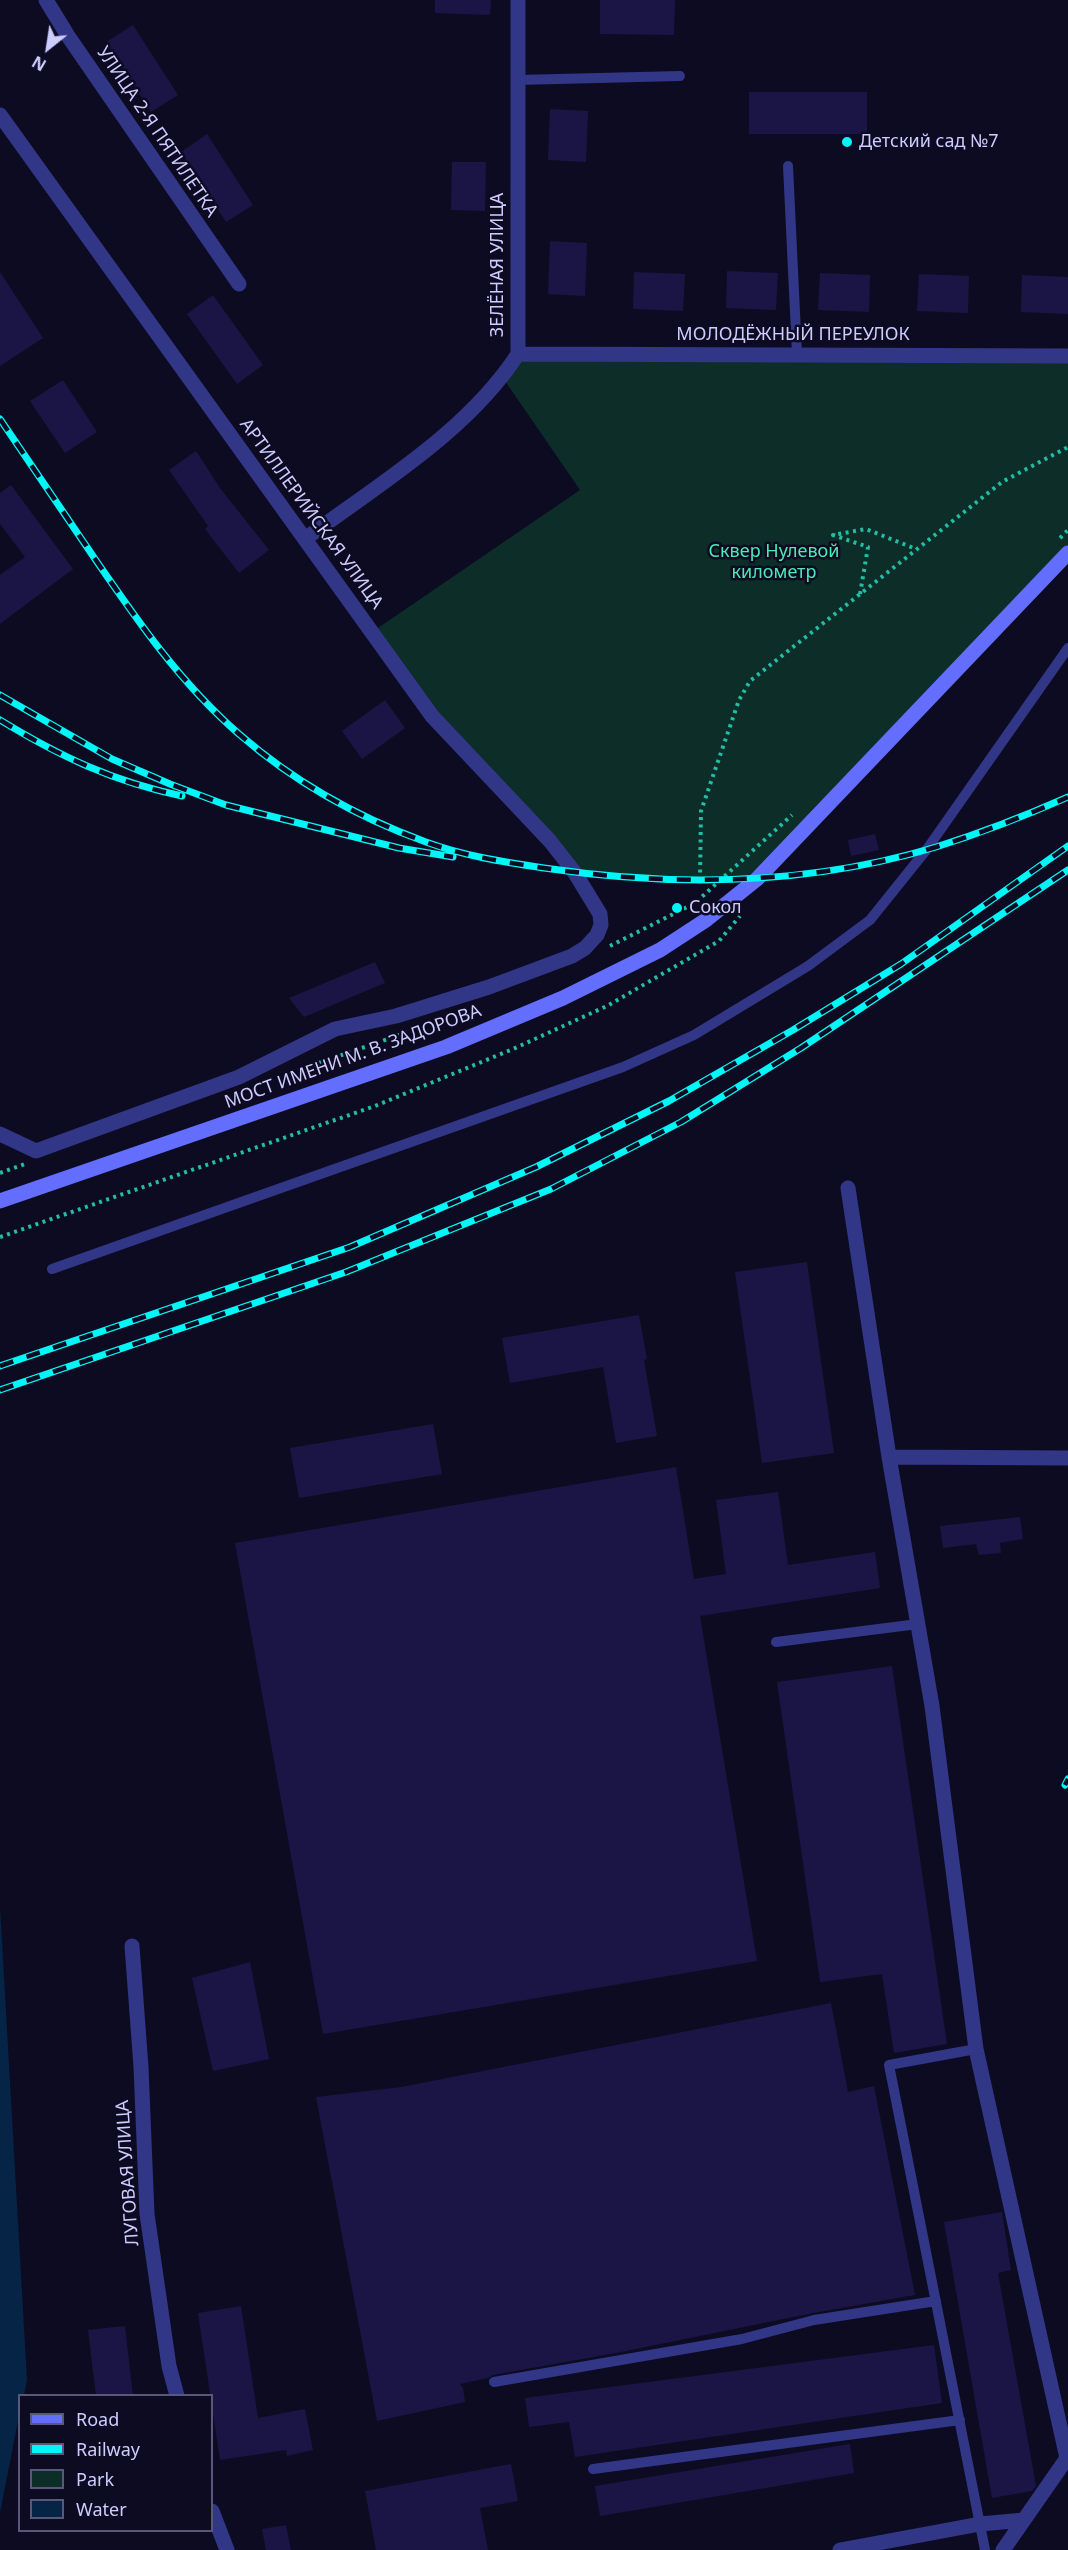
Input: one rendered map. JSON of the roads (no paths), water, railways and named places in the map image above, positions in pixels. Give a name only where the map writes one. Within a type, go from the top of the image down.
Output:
[{"type":"main road","name":"МОСТ ИМЕНИ М. В. ЗАДОРОВА","points":[[0,1201],[446,1047],[610,976],[660,950],[706,920],[757,879],[1068,553]]},
{"type":"street","name":"УЛИЦА 2-Я ПЯТИЛЕТКА","points":[[46,0],[68,36],[239,284]]},
{"type":"street","name":"ЗЕЛЁНАЯ УЛИЦА","points":[[305,538],[428,448],[502,378],[518,354],[518,0]]},
{"type":"street","name":"АРТИЛЛЕРИЙСКАЯ УЛИЦА","points":[[0,115],[432,716],[550,841],[575,873],[600,914],[601,925],[597,935],[585,948],[572,956],[489,987],[396,1016],[335,1029],[239,1077],[36,1151],[0,1134]]},
{"type":"street","name":"МОЛОДЁЖНЫЙ ПЕРЕУЛОК","points":[[518,354],[1068,356]]},
{"type":"street","points":[[848,1188],[889,1457],[932,1706],[976,2049],[1067,2458],[1003,2550]]},
{"type":"street","points":[[889,1457],[1068,1458]]},
{"type":"street","name":"ЛУГОВАЯ УЛИЦА","points":[[132,1946],[141,2067],[147,2214],[169,2366],[176,2394]]},
{"type":"street","points":[[213,2514],[227,2550]]},
{"type":"street","points":[[840,2550],[980,2524],[1024,2520]]},
{"type":"lane","points":[[517,80],[680,76]]},
{"type":"lane","points":[[788,166],[797,354]]},
{"type":"lane","points":[[52,1269],[623,1067],[694,1035],[807,966],[870,920],[927,849],[1068,648]]},
{"type":"lane","points":[[776,1642],[918,1624]]},
{"type":"lane","points":[[976,2049],[890,2065],[986,2550]]},
{"type":"lane","points":[[494,2382],[742,2338],[814,2320],[936,2301]]},
{"type":"lane","points":[[593,2469],[960,2420]]},
{"type":"water","points":[[0,1907],[27,2380],[24,2394],[18,2394],[18,2421],[0,2513]]},
{"type":"railway","points":[[0,419],[143,627],[197,694],[239,734],[304,782],[375,821],[426,842],[484,858],[593,874],[692,880],[742,879],[840,869],[888,860],[970,836],[1068,797]]},
{"type":"railway","points":[[0,695],[112,759],[226,805],[399,848],[453,857]]},
{"type":"railway","points":[[0,720],[88,766],[133,783],[182,796]]},
{"type":"railway","points":[[0,1366],[350,1247],[536,1167],[669,1101],[793,1030],[901,964],[1068,846]]},
{"type":"railway","points":[[0,1390],[346,1272],[551,1189],[681,1122],[801,1048],[1068,870]]},
{"type":"railway","points":[[1065,1785],[1068,1779]]},
{"type":"place","name":"Детский сад №7","points":[[847,142]]},
{"type":"place","name":"Сокол","points":[[677,908]]},
{"type":"park label","name":"Сквер Нулевой километр","points":[[774,562]]}]
